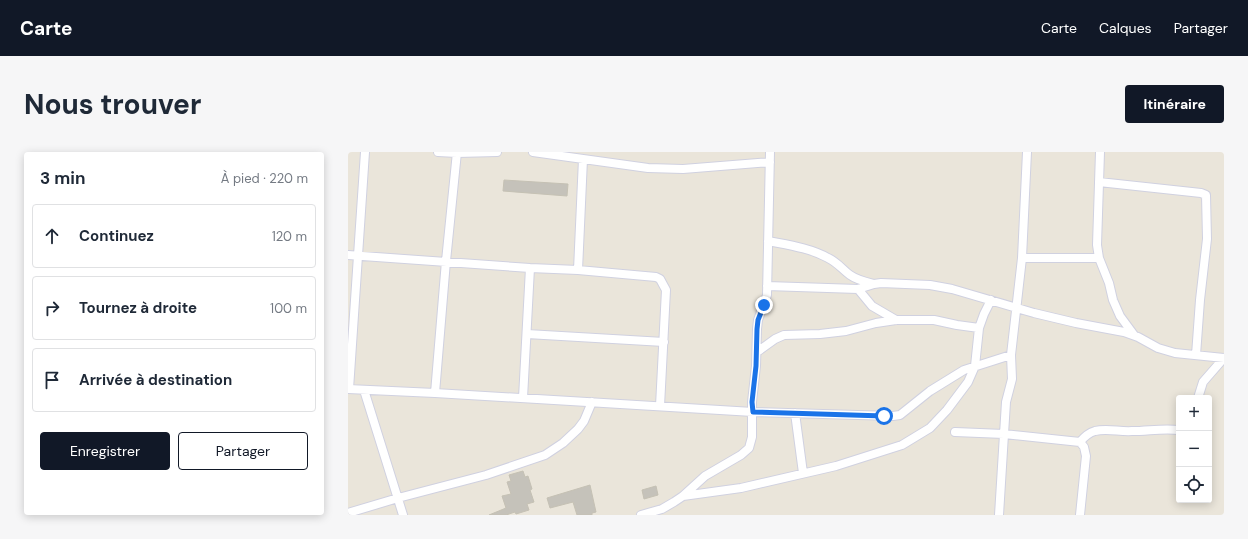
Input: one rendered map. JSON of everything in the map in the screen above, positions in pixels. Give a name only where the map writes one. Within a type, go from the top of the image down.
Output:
[{"type":"street","points":[[365,152],[348,389],[753,412],[888,416],[900,415],[930,391],[964,370],[1011,354]]},
{"type":"street","points":[[438,152],[497,152]]},
{"type":"street","points":[[533,152],[648,168],[683,169],[770,162]]},
{"type":"street","points":[[640,515],[662,508],[683,496],[705,476],[741,455],[749,448],[752,437],[752,402],[757,352],[758,320],[767,295],[770,152]]},
{"type":"street","points":[[999,515],[1006,402],[1012,379],[1011,354],[1022,258],[1027,152]]},
{"type":"street","points":[[1100,152],[1097,245],[1099,258],[1120,316],[1134,335]]},
{"type":"street","points":[[435,393],[457,153]]},
{"type":"street","points":[[578,270],[583,159]]},
{"type":"street","points":[[1099,182],[1201,193],[1206,195],[1207,240],[1200,300],[1196,355]]},
{"type":"street","points":[[768,241],[800,248],[830,258],[851,276],[874,284]]},
{"type":"street","points":[[348,255],[578,270],[656,277],[660,279],[666,290],[660,406]]},
{"type":"street","points":[[1022,258],[1099,258]]},
{"type":"street","points":[[523,398],[530,268]]},
{"type":"street","points":[[767,286],[858,289],[874,284],[900,283],[930,285],[952,289],[1041,315],[1124,332],[1134,335],[1158,348],[1175,352],[1224,358]]},
{"type":"street","points":[[858,289],[872,306],[896,320]]},
{"type":"street","points":[[683,496],[741,488],[836,466],[902,445],[930,428],[952,405],[968,382],[974,366],[979,328],[991,300]]},
{"type":"street","points":[[757,352],[775,338],[784,335],[820,334],[846,331],[876,323],[896,320],[934,320],[979,328]]},
{"type":"street","points":[[527,334],[664,342]]},
{"type":"street","points":[[1199,395],[1203,382],[1224,358]]},
{"type":"street","points":[[364,390],[403,515]]},
{"type":"street","points":[[348,513],[486,475],[544,455],[563,443],[578,429],[584,421],[592,402]]},
{"type":"street","points":[[795,413],[803,473]]},
{"type":"street","points":[[1080,442],[1088,434],[1096,431],[1116,430],[1131,432],[1164,428],[1176,430]]},
{"type":"street","points":[[955,432],[1004,434],[1080,442],[1084,447],[1086,456],[1080,515]]},
{"type":"building","points":[[504,180],[568,184],[567,196],[503,191]]},
{"type":"building","points":[[523,471],[525,477],[528,476],[534,502],[527,504],[529,510],[516,514],[515,512],[506,515],[489,515],[506,508],[502,496],[511,494],[507,482],[511,481],[509,475]]},
{"type":"building","points":[[590,485],[596,512],[592,513],[592,515],[577,515],[573,502],[550,508],[547,498]]},
{"type":"building","points":[[656,486],[658,495],[644,499],[642,490]]},
{"type":"route","points":[[764,305],[758,320],[757,329],[757,352],[752,402],[753,412],[884,416]]}]
